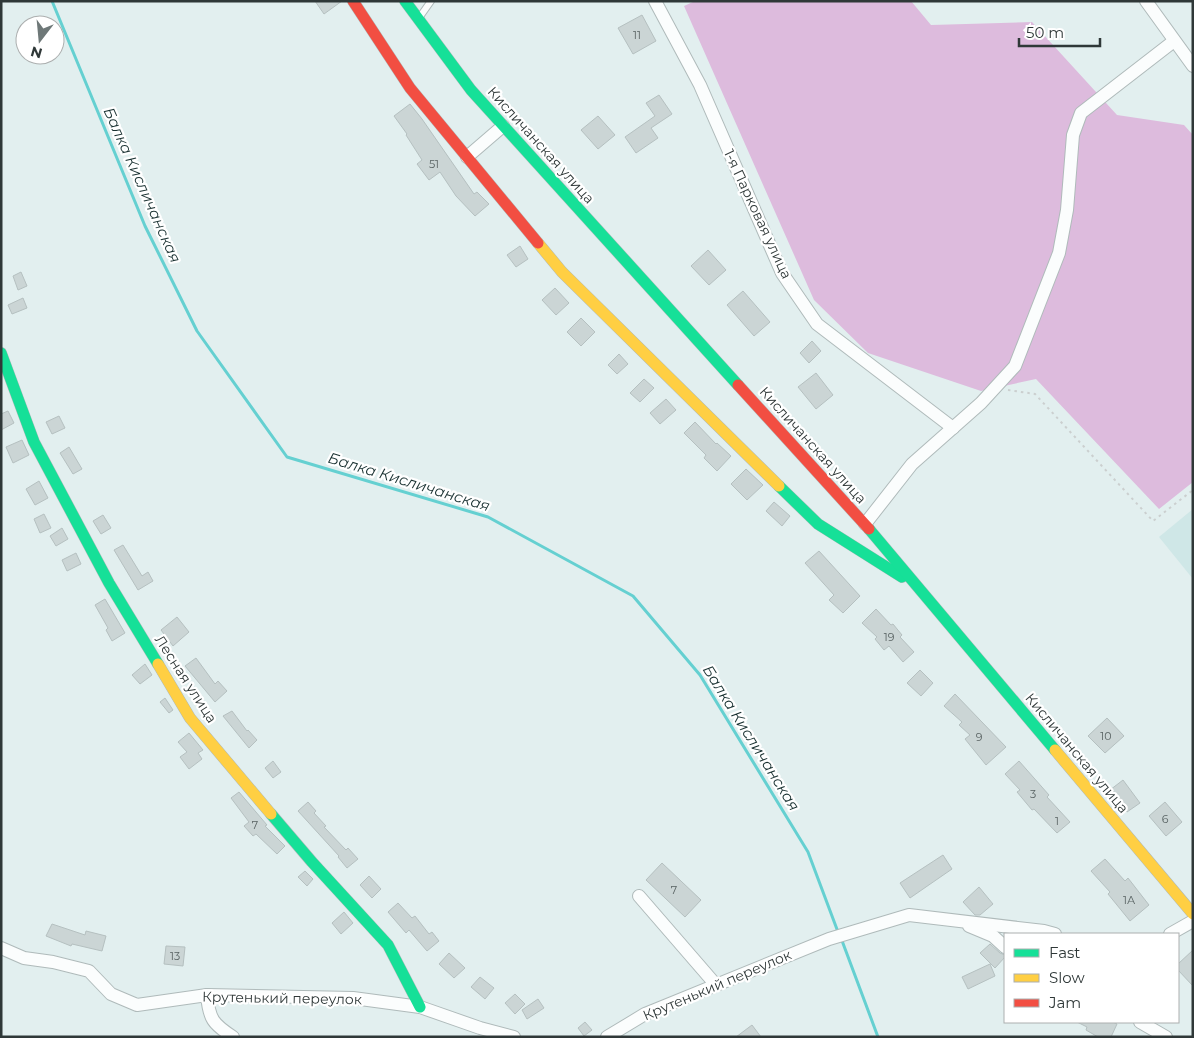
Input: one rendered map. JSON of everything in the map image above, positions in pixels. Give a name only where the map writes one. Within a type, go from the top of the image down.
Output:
[{"type":"street","points":[[354,1],[410,88],[562,272],[818,524],[917,587]]},
{"type":"street","name":"Кисличанская улица","points":[[405,1],[471,90],[865,524],[1193,914]]},
{"type":"street","name":"1-я Парковая улица","points":[[655,1],[700,85],[782,273],[817,324],[952,428]]},
{"type":"street","points":[[1146,1],[1193,66]]},
{"type":"street","points":[[865,524],[912,464],[996,387],[1015,366],[1059,254],[1067,210],[1073,135],[1081,113],[1174,41]]},
{"type":"street","points":[[467,157],[503,126]]},
{"type":"street","name":"Лесная улица","points":[[1,354],[34,442],[109,583],[190,718],[312,862],[388,945],[420,1007]]},
{"type":"street","points":[[639,896],[716,985]]},
{"type":"street","name":"Крутенький переулок","points":[[607,1037],[645,1014],[829,939],[909,915],[956,920]]},
{"type":"street","points":[[956,920],[1051,933]]},
{"type":"street","points":[[956,920],[993,936],[1004,946]]},
{"type":"street","points":[[1172,933],[1193,921]]},
{"type":"street","name":"Крутенький переулок","points":[[1,948],[24,958],[53,962],[89,971],[111,994],[137,1005],[206,995],[353,998],[420,1007],[480,1028],[514,1037]]},
{"type":"street","points":[[206,995],[208,1012],[218,1027],[233,1037]]},
{"type":"street","points":[[1142,1023],[1166,1037]]},
{"type":"lane","points":[[418,20],[431,1]]},
{"type":"path","points":[[996,387],[1035,394],[1153,521],[1193,490]]},
{"type":"shaded area","points":[[695,1],[911,1],[931,25],[1032,22],[1117,115],[1184,125],[1193,135],[1193,482],[1159,509],[1036,379],[981,391],[868,353],[814,300],[684,6]]},
{"type":"shaded area","points":[[1193,509],[1193,579],[1159,537]]},
{"type":"building","points":[[315,1],[342,1],[324,14]]},
{"type":"building","points":[[642,15],[656,41],[633,54],[618,28]]},
{"type":"building","points":[[659,95],[672,114],[651,128],[658,138],[636,153],[625,137],[655,116],[646,103]]},
{"type":"building","points":[[410,104],[474,194],[477,192],[489,204],[475,216],[456,196],[440,172],[429,180],[417,164],[422,160],[394,116]]},
{"type":"building","points":[[598,116],[615,135],[598,149],[581,130]]},
{"type":"building","points":[[520,246],[528,259],[516,267],[507,255]]},
{"type":"building","points":[[708,250],[726,270],[709,285],[691,266]]},
{"type":"building","points":[[21,272],[27,286],[18,290],[13,276]]},
{"type":"building","points":[[555,288],[569,303],[556,315],[542,300]]},
{"type":"building","points":[[743,291],[770,322],[754,336],[727,305]]},
{"type":"building","points":[[23,298],[27,308],[12,314],[8,305]]},
{"type":"building","points":[[581,318],[595,332],[581,346],[567,332]]},
{"type":"building","points":[[812,341],[821,351],[809,363],[800,353]]},
{"type":"building","points":[[619,354],[628,364],[617,374],[608,365]]},
{"type":"building","points":[[816,373],[833,395],[816,409],[798,387]]},
{"type":"building","points":[[644,379],[654,388],[640,402],[630,393]]},
{"type":"building","points":[[666,399],[676,410],[660,424],[650,413]]},
{"type":"building","points":[[8,411],[14,423],[1,430],[1,414]]},
{"type":"building","points":[[59,416],[65,428],[52,434],[46,422]]},
{"type":"building","points":[[695,422],[716,444],[731,456],[717,471],[704,458],[706,455],[684,433]]},
{"type":"building","points":[[22,440],[29,455],[13,463],[6,447]]},
{"type":"building","points":[[69,447],[82,469],[73,474],[60,453]]},
{"type":"building","points":[[746,469],[763,485],[747,500],[731,484]]},
{"type":"building","points":[[39,481],[48,498],[35,505],[26,489]]},
{"type":"building","points":[[774,502],[790,516],[782,526],[766,511]]},
{"type":"building","points":[[44,514],[51,528],[40,533],[34,519]]},
{"type":"building","points":[[103,515],[111,528],[101,534],[93,521]]},
{"type":"building","points":[[62,528],[68,539],[56,546],[50,536]]},
{"type":"building","points":[[123,545],[142,576],[148,572],[153,581],[138,590],[114,550]]},
{"type":"building","points":[[819,551],[860,596],[843,613],[829,600],[834,595],[805,563]]},
{"type":"building","points":[[76,553],[81,564],[67,571],[62,560]]},
{"type":"building","points":[[105,599],[125,633],[112,641],[106,630],[108,628],[95,605]]},
{"type":"building","points":[[876,609],[891,625],[893,624],[902,635],[900,637],[914,652],[903,662],[889,646],[884,650],[875,639],[877,637],[862,623]]},
{"type":"building","points":[[177,617],[189,632],[173,646],[161,630]]},
{"type":"building","points":[[196,658],[215,684],[218,681],[227,691],[215,702],[185,666]]},
{"type":"building","points":[[145,664],[152,675],[140,684],[132,675]]},
{"type":"building","points":[[920,670],[933,683],[921,696],[907,683]]},
{"type":"building","points":[[955,694],[1006,747],[986,765],[965,739],[970,735],[959,725],[962,722],[944,706]]},
{"type":"building","points":[[165,698],[173,710],[169,713],[160,702]]},
{"type":"building","points":[[232,711],[247,731],[257,740],[249,748],[223,716]]},
{"type":"building","points":[[1107,718],[1124,736],[1105,753],[1088,736]]},
{"type":"building","points":[[189,733],[203,750],[198,753],[202,759],[189,769],[180,757],[187,752],[178,742]]},
{"type":"building","points":[[273,761],[281,772],[273,778],[265,768]]},
{"type":"building","points":[[1019,761],[1049,795],[1047,797],[1070,822],[1057,833],[1034,809],[1032,810],[1017,792],[1020,790],[1005,774]]},
{"type":"building","points":[[1123,780],[1140,803],[1127,812],[1110,790]]},
{"type":"building","points":[[239,792],[267,825],[265,826],[285,846],[277,854],[256,834],[253,836],[244,826],[249,822],[231,798]]},
{"type":"building","points":[[308,802],[316,811],[314,813],[326,826],[324,827],[346,850],[348,848],[358,859],[347,868],[339,856],[298,811]]},
{"type":"building","points":[[1165,802],[1182,822],[1166,836],[1149,816]]},
{"type":"building","points":[[943,855],[952,869],[910,898],[900,883]]},
{"type":"building","points":[[1105,859],[1125,881],[1128,878],[1149,905],[1130,921],[1108,894],[1110,892],[1091,871]]},
{"type":"building","points":[[662,863],[701,900],[685,917],[646,880]]},
{"type":"building","points":[[305,871],[313,879],[307,886],[298,877]]},
{"type":"building","points":[[369,876],[381,889],[372,898],[360,885]]},
{"type":"building","points":[[979,887],[993,904],[980,915],[975,915],[963,902]]},
{"type":"building","points":[[398,903],[412,918],[415,916],[429,934],[432,932],[439,941],[427,951],[409,930],[406,933],[388,912]]},
{"type":"building","points":[[344,912],[353,923],[341,934],[332,923]]},
{"type":"building","points":[[52,924],[85,935],[86,931],[106,936],[102,951],[72,944],[71,946],[46,936]]},
{"type":"building","points":[[990,944],[1004,955],[1004,958],[995,968],[980,953]]},
{"type":"building","points":[[166,946],[185,947],[183,966],[164,964]]},
{"type":"building","points":[[1193,950],[1193,986],[1179,971],[1179,963]]},
{"type":"building","points":[[449,953],[465,968],[454,978],[439,964]]},
{"type":"building","points":[[990,964],[995,976],[968,989],[962,977]]},
{"type":"building","points":[[480,977],[494,988],[485,999],[471,987]]},
{"type":"building","points":[[515,994],[525,1004],[515,1014],[505,1003]]},
{"type":"building","points":[[538,999],[544,1008],[527,1019],[522,1010]]},
{"type":"building","points":[[585,1022],[592,1030],[584,1036],[578,1028]]},
{"type":"building","points":[[1079,1023],[1117,1024],[1111,1037],[1098,1037],[1086,1030],[1087,1027]]},
{"type":"building","points":[[752,1025],[761,1037],[736,1037]]},
{"type":"waterway","name":"Балка Кисличанская","points":[[52,1],[145,226],[197,331],[287,457],[488,517],[633,596],[700,675],[808,852],[838,932]]},
{"type":"waterway","name":"Балка Кисличанская","points":[[841,938],[878,1037]]},
{"type":"traffic: fast","points":[[405,1],[471,90],[738,385]]},
{"type":"traffic: fast","points":[[1,353],[34,442],[109,583],[158,664]]},
{"type":"traffic: fast","points":[[779,486],[818,524],[902,577]]},
{"type":"traffic: fast","points":[[869,529],[1055,750]]},
{"type":"traffic: fast","points":[[271,814],[388,945],[420,1007]]},
{"type":"traffic: slow","points":[[538,243],[562,272],[779,486]]},
{"type":"traffic: slow","points":[[158,664],[190,718],[271,814]]},
{"type":"traffic: slow","points":[[1055,750],[1193,914]]},
{"type":"traffic: jam","points":[[353,1],[410,88],[538,243]]},
{"type":"traffic: jam","points":[[738,385],[869,529]]}]
